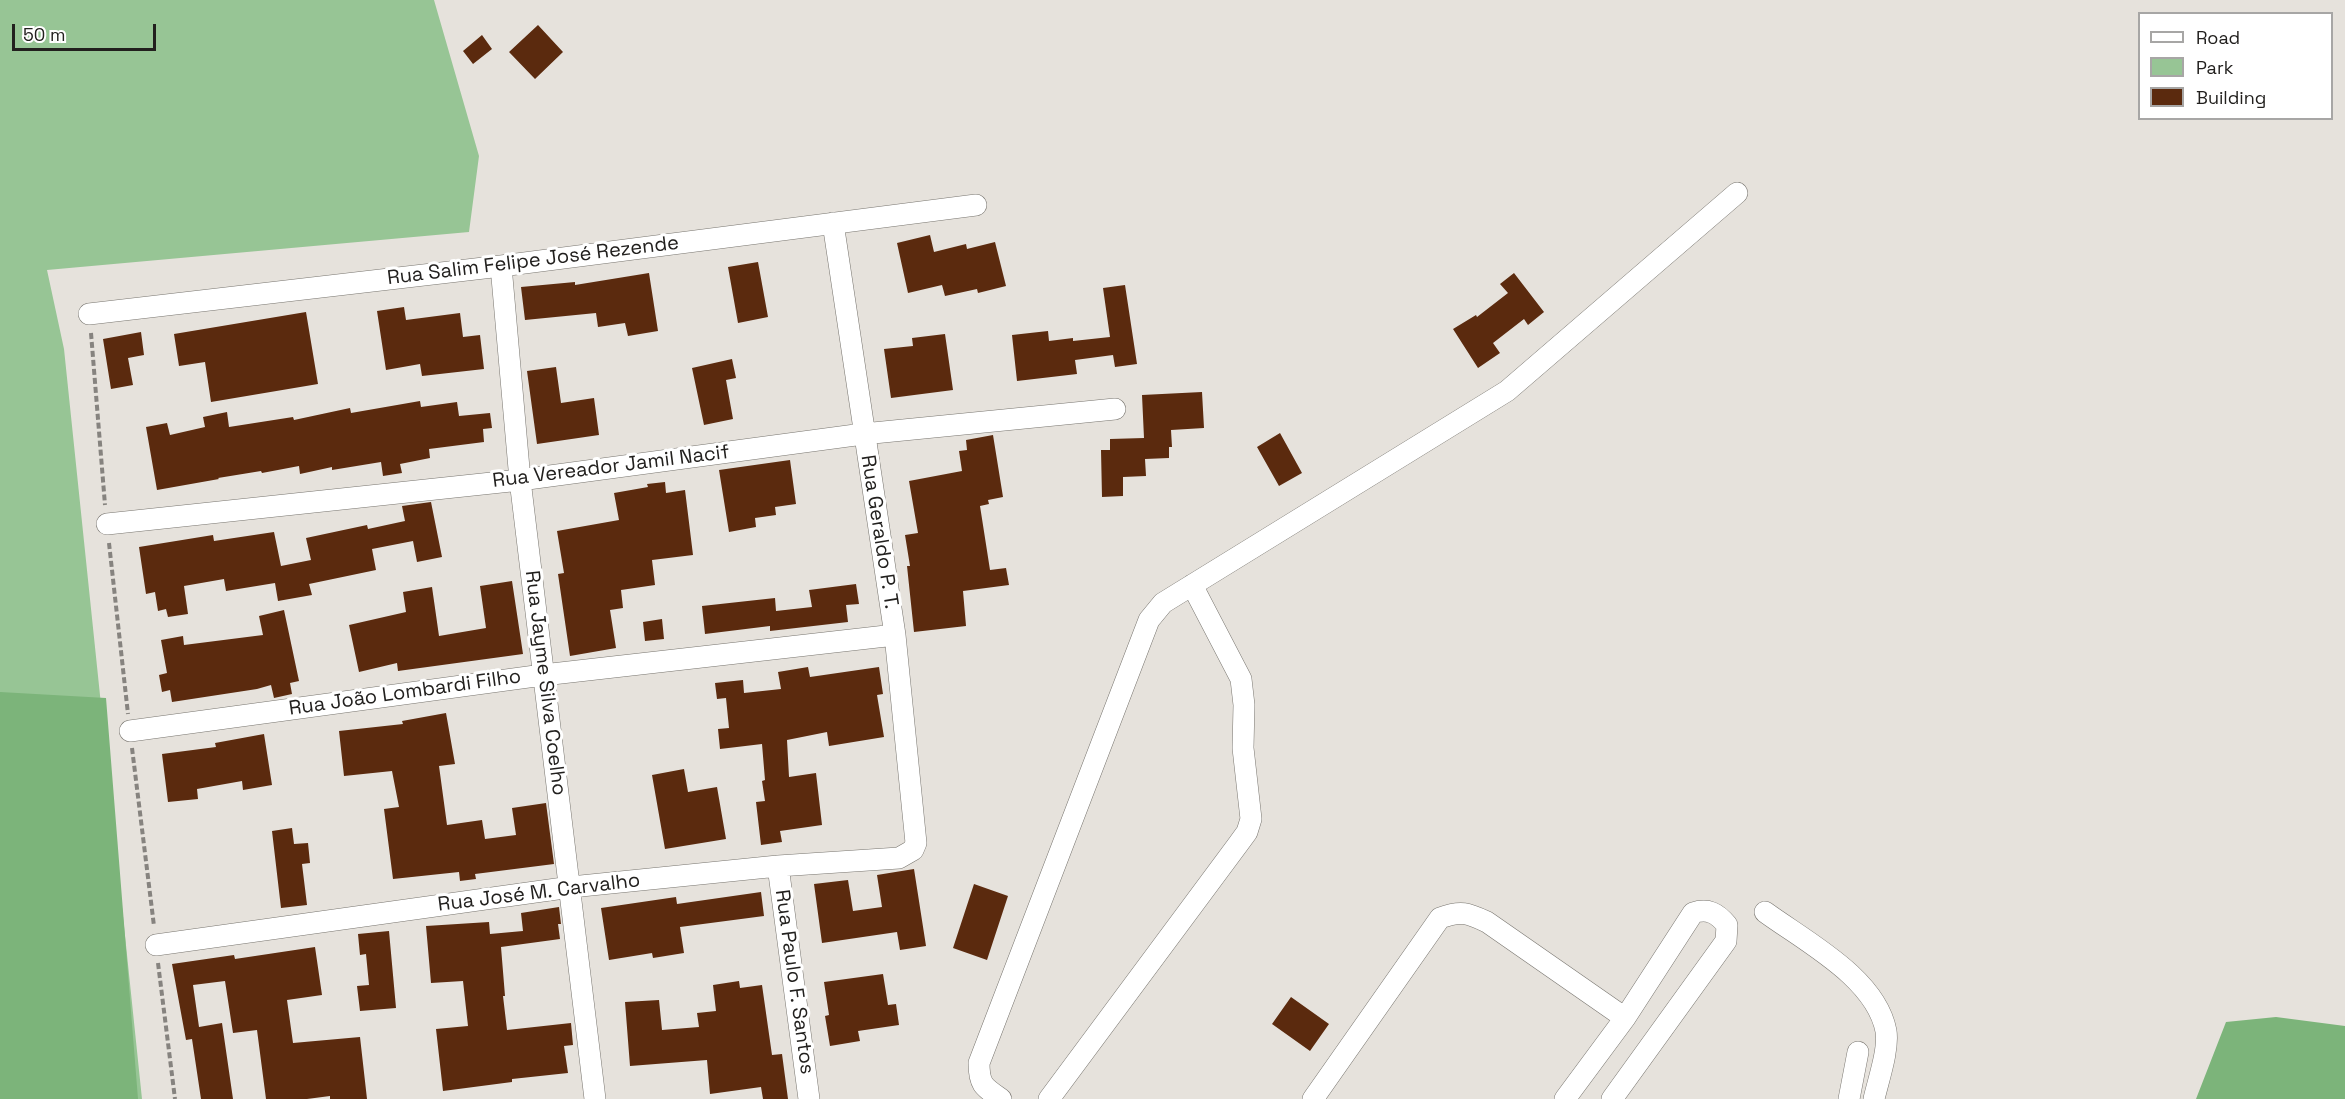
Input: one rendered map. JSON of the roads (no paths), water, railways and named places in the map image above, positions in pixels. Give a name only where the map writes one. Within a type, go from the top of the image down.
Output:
[{"type":"street","points":[[1001,1099],[983,1086],[979,1076],[979,1063],[1149,620],[1163,603],[1507,391],[1737,193]]},
{"type":"street","name":"Rua Salim Felipe José Rezende","points":[[89,314],[501,266],[976,205]]},
{"type":"street","name":"Rua Geraldo P. T.","points":[[833,223],[895,635],[916,843]]},
{"type":"street","name":"Rua Jayme Silva Coelho","points":[[501,266],[520,480],[571,888],[590,1098]]},
{"type":"street","name":"Rua Vereador Jamil Nacif","points":[[107,524],[520,480],[863,434],[1115,409]]},
{"type":"street","points":[[1049,1099],[1247,832],[1251,819],[1243,748],[1244,705],[1241,679],[1192,585]]},
{"type":"street","name":"Rua João Lombardi Filho","points":[[130,731],[543,675],[895,635]]},
{"type":"street","name":"Rua José M. Carvalho","points":[[156,945],[571,888],[778,866],[899,858],[913,850],[916,843]]},
{"type":"street","name":"Rua Paulo F. Santos","points":[[778,866],[809,1099]]},
{"type":"street","points":[[1565,1099],[1625,1018],[1693,913],[1701,910],[1712,912],[1727,925],[1726,941],[1612,1099]]},
{"type":"street","points":[[1765,912],[1853,975],[1876,1003],[1886,1033],[1874,1099]]},
{"type":"street","points":[[1313,1099],[1440,918],[1454,913],[1468,914],[1487,922],[1625,1018]]},
{"type":"street","points":[[1849,1099],[1858,1052]]}]
